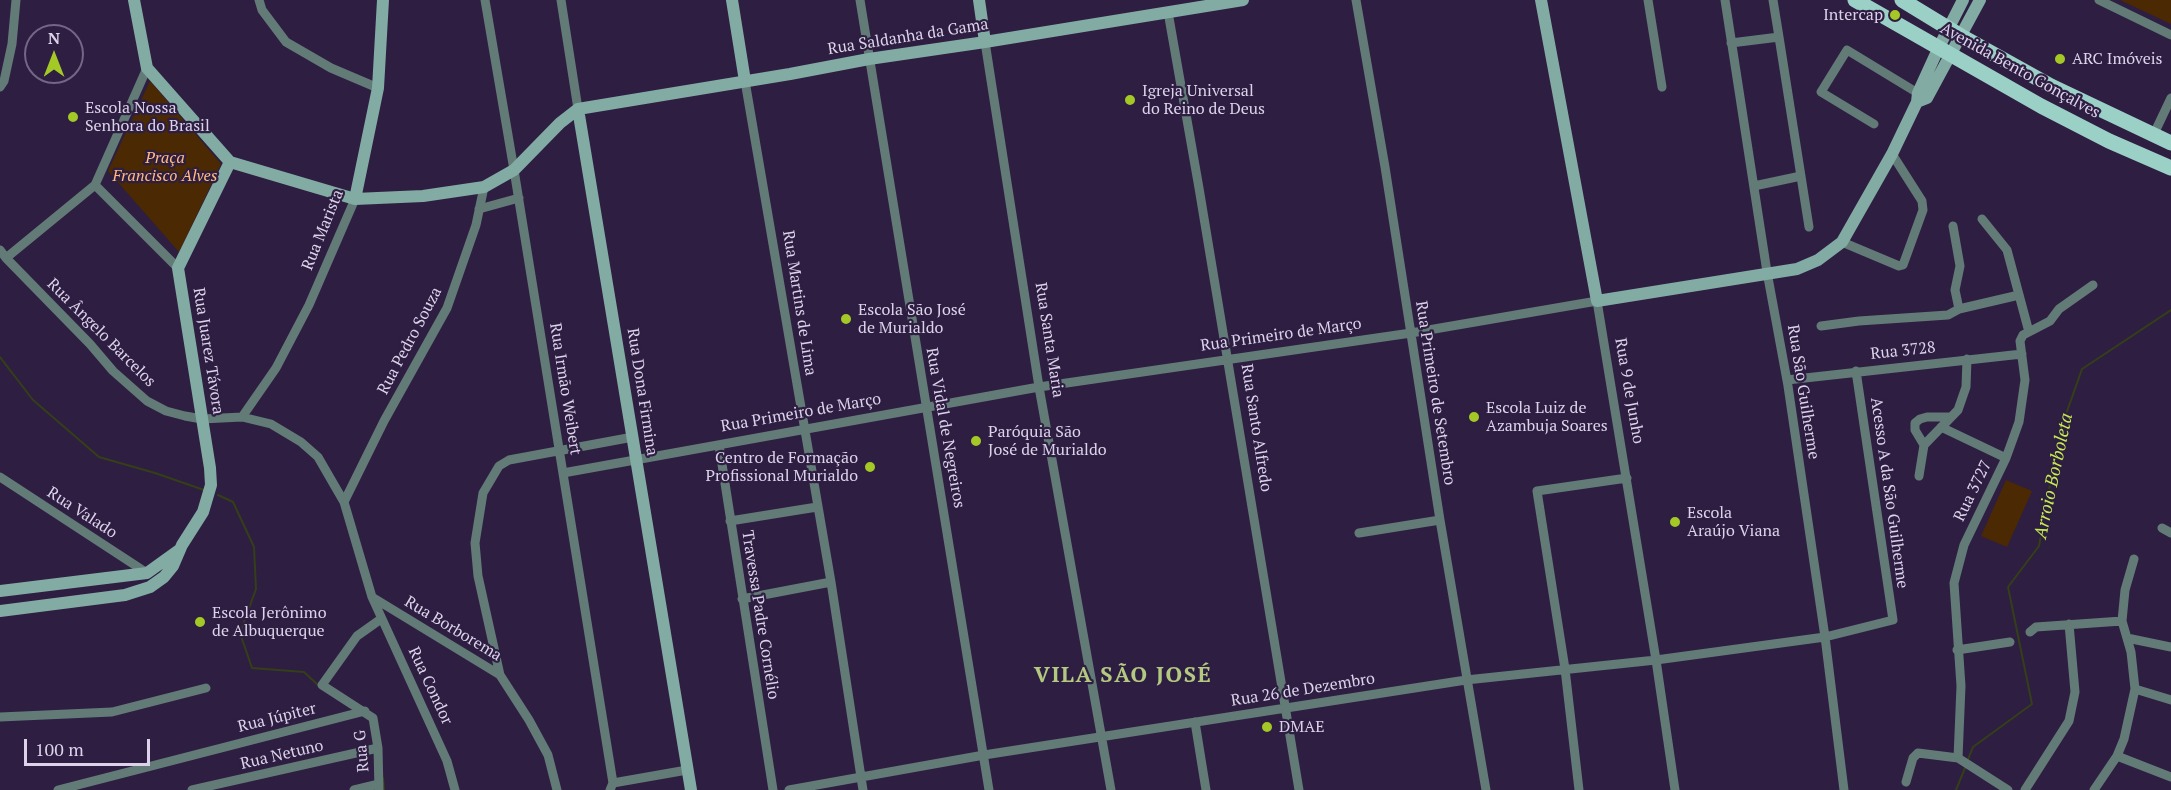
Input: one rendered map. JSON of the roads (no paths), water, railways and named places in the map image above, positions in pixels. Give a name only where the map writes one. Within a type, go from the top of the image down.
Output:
[{"type":"main road","name":"Avenida Bento Gonçalves","points":[[1855,0],[2089,131],[2171,168]]},
{"type":"main road","name":"Avenida Bento Gonçalves","points":[[1902,0],[2051,86],[2152,136],[2171,143]]},
{"type":"street","points":[[0,87],[4,81],[12,44],[16,0]]},
{"type":"street","points":[[134,0],[147,68],[230,162],[356,199],[423,196],[484,187],[514,170],[578,108]]},
{"type":"street","points":[[259,0],[262,10],[286,42],[331,68],[378,88]]},
{"type":"street","name":"Rua Marista","points":[[242,417],[276,368],[298,326],[356,199],[378,88],[383,0]]},
{"type":"street","name":"Rua Irmão Weibert","points":[[485,0],[560,452],[612,787]]},
{"type":"street","name":"Rua Dona Firmina","points":[[561,0],[691,790]]},
{"type":"street","name":"Rua Martins de Lima","points":[[732,0],[831,582],[863,790]]},
{"type":"street","name":"Rua Vidal de Negreiros","points":[[860,0],[989,790]]},
{"type":"street","name":"Rua Santa Maria","points":[[979,0],[1039,387],[1111,790]]},
{"type":"street","name":"Rua Saldanha da Gama","points":[[578,108],[985,42],[1167,6],[1243,0]]},
{"type":"street","name":"Rua Primeiro de Setembro","points":[[1356,0],[1486,790]]},
{"type":"street","name":"Rua 9 de Junho","points":[[1541,0],[1597,301],[1675,790]]},
{"type":"street","points":[[1648,0],[1662,87]]},
{"type":"street","name":"Rua São Guilherme","points":[[1725,0],[1767,272],[1787,380],[1825,637],[1844,790]]},
{"type":"street","points":[[1773,0],[1809,227]]},
{"type":"street","points":[[1954,32],[1963,0]]},
{"type":"street","points":[[1954,32],[1980,0]]},
{"type":"street","points":[[2098,0],[2171,35]]},
{"type":"street","name":"Rua Santo Alfredo","points":[[1167,6],[1299,790]]},
{"type":"street","name":"Rua Primeiro de Março","points":[[563,473],[1039,387],[1411,333],[1797,268],[1818,260],[1842,242],[1892,154],[1954,32]]},
{"type":"street","points":[[1731,43],[1779,37]]},
{"type":"street","points":[[1874,124],[1821,92],[1847,50],[1921,98]]},
{"type":"street","points":[[3,254],[95,185],[147,68]]},
{"type":"street","points":[[2152,136],[2171,98]]},
{"type":"street","points":[[1842,242],[1899,266],[1903,265],[1923,210],[1922,201],[1892,154]]},
{"type":"street","name":"Rua Juarez Távora","points":[[0,611],[125,595],[150,587],[165,578],[202,513],[211,485],[178,268],[230,162]]},
{"type":"street","points":[[1754,186],[1801,176]]},
{"type":"street","points":[[95,185],[178,268]]},
{"type":"street","name":"Rua Pedro Souza","points":[[344,502],[384,421],[447,308],[476,225],[484,187]]},
{"type":"street","points":[[479,209],[519,198]]},
{"type":"street","points":[[1982,219],[2007,250],[2029,332]]},
{"type":"street","points":[[1953,226],[1960,266],[1955,290],[1959,309]]},
{"type":"street","name":"Rua Ângelo Barcelos","points":[[3,254],[113,371],[147,401],[166,411],[202,419],[242,417],[270,424],[301,442],[318,457],[344,502],[372,597]]},
{"type":"street","points":[[2021,349],[2023,335],[2050,321],[2059,309],[2092,285]]},
{"type":"street","points":[[1821,326],[1948,315],[1959,309],[2019,294]]},
{"type":"street","name":"Rua 3728","points":[[1787,380],[1967,359],[2021,349]]},
{"type":"street","name":"Rua 3727","points":[[1958,758],[1961,686],[1954,583],[1964,545],[2006,458],[2019,422],[2025,380],[2021,349]]},
{"type":"street","points":[[1919,476],[1924,445],[1958,410],[1966,387],[1967,359]]},
{"type":"street","name":"Acesso A da São Guilherme","points":[[1856,371],[1893,620]]},
{"type":"street","points":[[1924,445],[1915,430],[1915,423],[1927,417],[1950,417]]},
{"type":"street","points":[[1941,427],[2006,458]]},
{"type":"street","points":[[500,675],[478,576],[475,543],[483,493],[499,466],[509,460],[633,437]]},
{"type":"street","name":"Travessa Padre Cornélio","points":[[719,445],[773,790]]},
{"type":"street","name":"Rua Valado","points":[[0,477],[147,573]]},
{"type":"street","points":[[1580,790],[1565,669],[1537,491],[1627,478]]},
{"type":"street","points":[[730,521],[818,507]]},
{"type":"street","points":[[1359,532],[1440,520]]},
{"type":"street","points":[[0,591],[147,573],[180,549]]},
{"type":"street","points":[[2094,790],[2117,756],[2124,739],[2135,689],[2132,659],[2122,621],[2125,590],[2134,558]]},
{"type":"street","points":[[124,576],[128,585],[125,595]]},
{"type":"street","points":[[742,599],[831,582]]},
{"type":"street","name":"Rua Borborema","points":[[372,597],[500,675],[548,755],[557,790]]},
{"type":"street","name":"Rua Condor","points":[[372,597],[443,751],[455,790]]},
{"type":"street","name":"Rua G","points":[[379,787],[378,748],[374,718],[322,687],[322,684],[357,636],[381,619]]},
{"type":"street","name":"Rua 26 de Dezembro","points":[[789,790],[984,755],[1467,680],[1656,660],[1825,637],[1893,620]]},
{"type":"street","points":[[2030,632],[2036,627],[2122,621]]},
{"type":"street","points":[[2025,790],[2069,721],[2075,692],[2069,624]]},
{"type":"street","points":[[2127,638],[2171,647]]},
{"type":"street","points":[[1957,650],[2010,642]]},
{"type":"street","points":[[0,717],[112,712],[206,688]]},
{"type":"street","points":[[2135,689],[2171,700]]},
{"type":"street","name":"Rua Júpiter","points":[[58,790],[365,711]]},
{"type":"street","points":[[1194,722],[1206,790]]},
{"type":"street","name":"Rua Netuno","points":[[192,790],[378,748]]},
{"type":"street","points":[[1906,782],[1912,758],[1918,753],[1958,758],[2008,790]]},
{"type":"street","points":[[2117,756],[2171,777]]},
{"type":"street","points":[[612,787],[687,770]]},
{"type":"street","points":[[354,790],[379,787]]},
{"type":"waterway","name":"Arroio Borboleta","points":[[1967,762],[1973,747],[2032,704],[2008,587],[2039,546],[2059,434],[2082,369],[2171,310]]},
{"type":"waterway","points":[[0,357],[33,400],[99,457],[204,490]]},
{"type":"waterway","points":[[218,495],[233,502],[254,547],[256,589],[240,633],[252,668],[304,672],[319,686]]},
{"type":"waterway","name":"Arroio Borboleta","points":[[1956,790],[1965,768]]},
{"type":"waterway","points":[[383,778],[384,790]]},
{"type":"place","name":"Intercap","points":[[1895,15]]},
{"type":"place","name":"ARC Imóveis","points":[[2060,59]]},
{"type":"place","name":"Igreja Universal do Reino de Deus","points":[[1130,100]]},
{"type":"place","name":"Escola Nossa Senhora do Brasil","points":[[73,117]]},
{"type":"place","name":"Escola São José de Murialdo","points":[[846,319]]},
{"type":"place","name":"Escola Luiz de Azambuja Soares","points":[[1474,417]]},
{"type":"place","name":"Paróquia São José de Murialdo","points":[[976,441]]},
{"type":"place","name":"Centro de Formação Profissional Murialdo","points":[[870,467]]},
{"type":"place","name":"Escola Araújo Viana","points":[[1675,522]]},
{"type":"place","name":"Escola Jerônimo de Albuquerque","points":[[200,622]]},
{"type":"place","name":"DMAE","points":[[1267,727]]},
{"type":"district","name":"VILA SÃO JOSÉ","points":[[1123,676]]},
{"type":"park label","name":"Praça Francisco Alves","points":[[165,167]]}]
